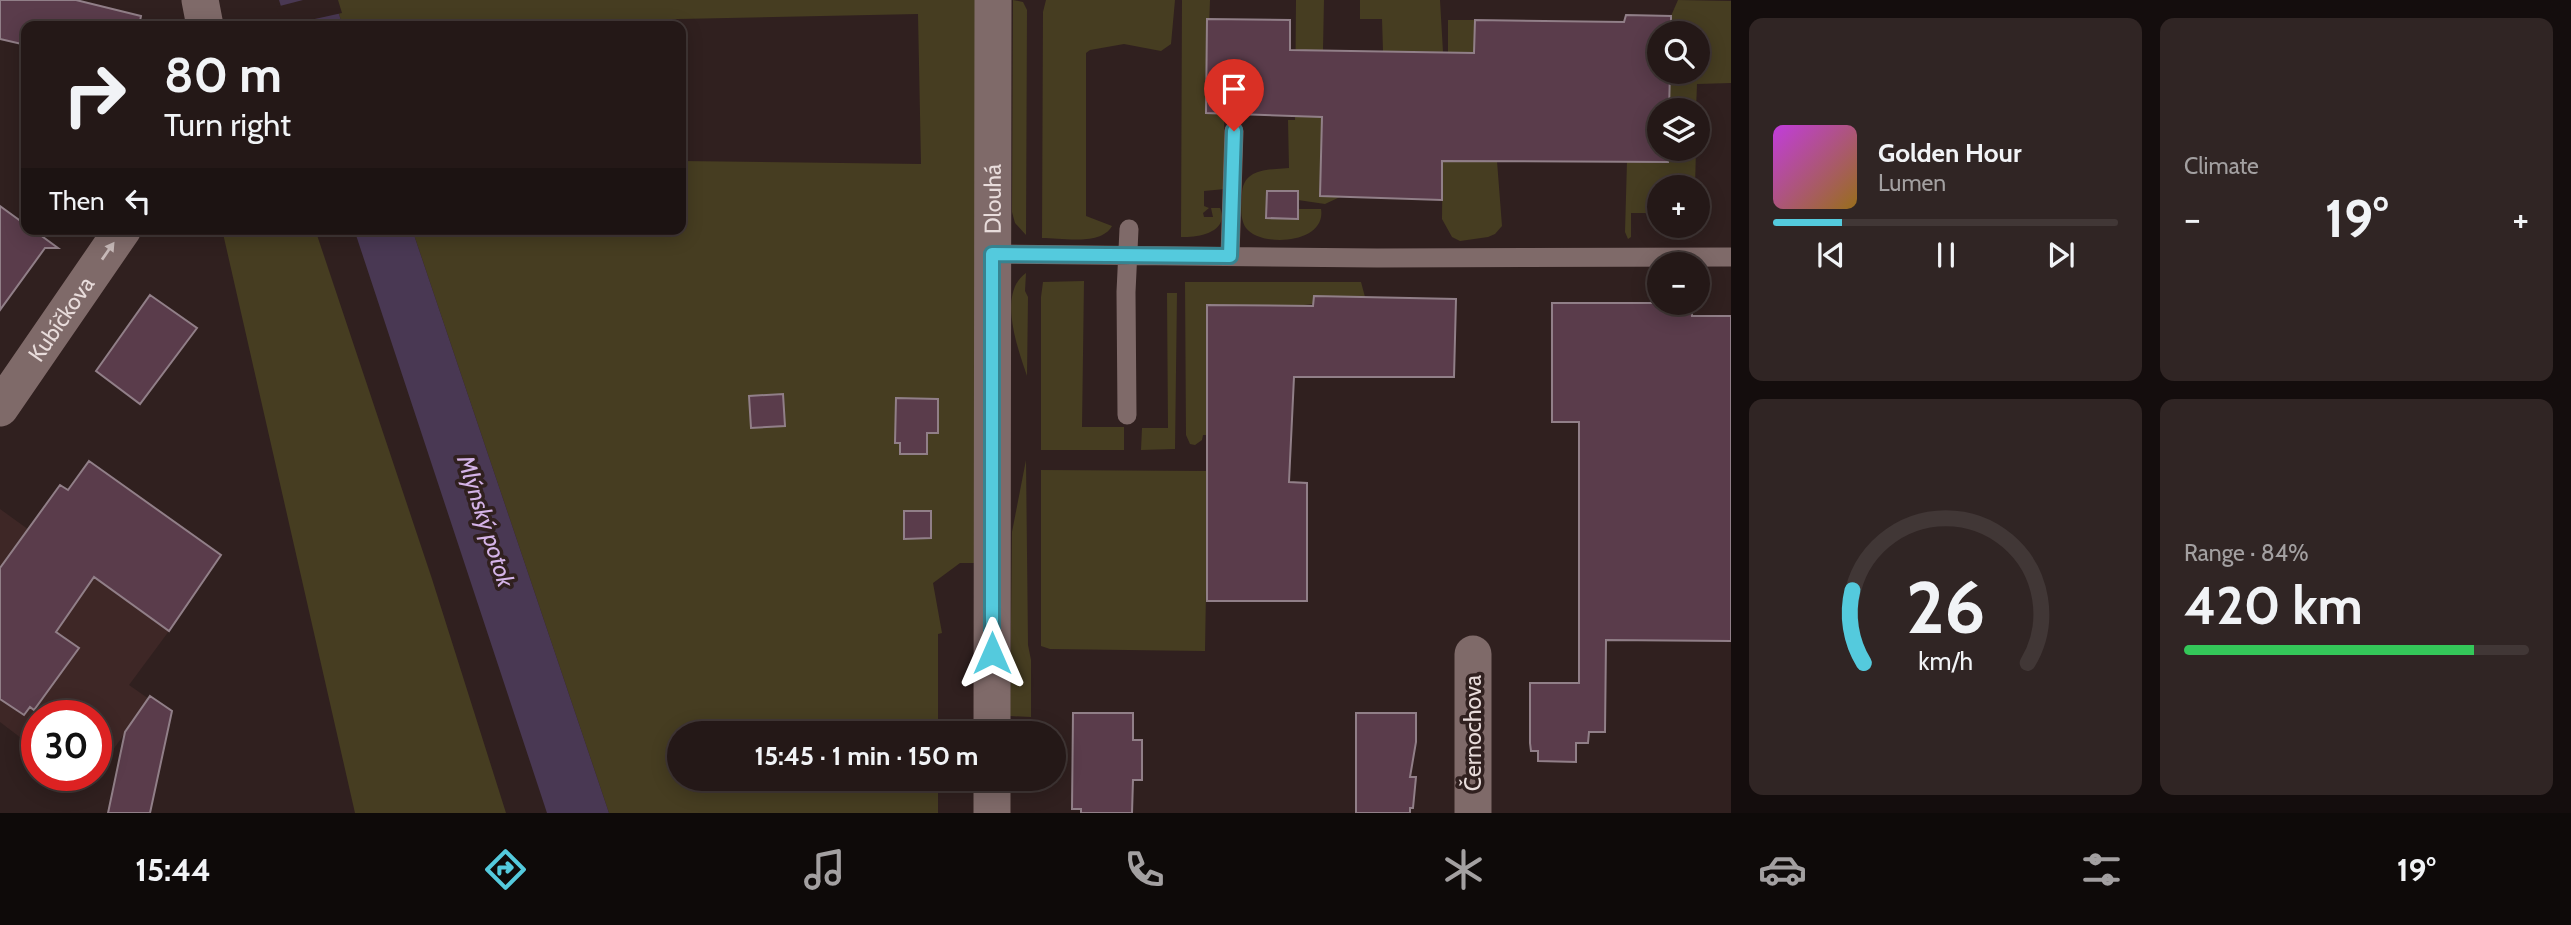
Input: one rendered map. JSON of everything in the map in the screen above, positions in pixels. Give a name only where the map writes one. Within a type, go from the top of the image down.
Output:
[{"type":"street","points":[[200,0],[204,21]]},
{"type":"street","name":"Dlouhá","points":[[992,721],[993,0]]},
{"type":"street","name":"Kubíčkova","points":[[0,408],[119,235]]},
{"type":"street","name":"Černochova","points":[[1473,654],[1473,813]]},
{"type":"street","points":[[992,791],[992,813]]},
{"type":"lane","points":[[1230,256],[1234,131]]},
{"type":"lane","points":[[1127,415],[1126,292],[1129,229]]},
{"type":"lane","points":[[992,254],[1731,257]]},
{"type":"shaded area","points":[[334,0],[976,0],[976,563],[960,563],[933,583],[942,633],[938,634],[938,721],[667,721],[667,791],[938,791],[938,813],[609,813],[414,235],[686,235],[686,161],[921,164],[918,14],[583,21],[341,21]]},
{"type":"shaded area","points":[[1013,0],[1023,2],[1027,10],[1026,235],[1015,223],[1012,212]]},
{"type":"shaded area","points":[[1046,0],[1175,0],[1171,44],[1161,51],[1124,44],[1086,53],[1086,216],[1112,226],[1107,232],[1090,239],[1042,238],[1043,12]]},
{"type":"shaded area","points":[[1182,0],[1210,0],[1206,112],[1224,114],[1225,189],[1204,191],[1204,206],[1209,208],[1203,213],[1204,217],[1213,217],[1211,208],[1220,208],[1221,223],[1211,232],[1188,237],[1181,237]]},
{"type":"shaded area","points":[[1296,0],[1324,0],[1320,195],[1342,196],[1325,204],[1298,200],[1298,191],[1267,191],[1266,218],[1298,219],[1298,209],[1321,209],[1320,221],[1314,230],[1304,236],[1278,240],[1254,234],[1246,228],[1242,217],[1242,200],[1243,187],[1251,175],[1264,170],[1289,168],[1288,120],[1295,120]]},
{"type":"shaded area","points":[[1360,0],[1440,0],[1443,52],[1383,51],[1382,19],[1360,19]]},
{"type":"shaded area","points":[[1678,0],[1731,1],[1731,83],[1710,84],[1710,21],[1671,21]]},
{"type":"shaded area","points":[[1448,20],[1475,20],[1473,110],[1448,110]]},
{"type":"shaded area","points":[[1670,84],[1697,84],[1696,98],[1669,98]]},
{"type":"shaded area","points":[[1443,115],[1497,161],[1502,226],[1488,237],[1460,241],[1452,237],[1442,219]]},
{"type":"shaded area","points":[[1627,161],[1696,161],[1695,175],[1647,175],[1647,213],[1631,213],[1631,237],[1628,239],[1625,232]]},
{"type":"shaded area","points":[[223,235],[317,235],[432,579],[506,813],[355,813]]},
{"type":"shaded area","points":[[1026,273],[1027,376],[1015,337],[1011,307],[1017,282]]},
{"type":"shaded area","points":[[1084,281],[1082,427],[1124,427],[1124,450],[1041,450],[1043,282]]},
{"type":"shaded area","points":[[1185,282],[1361,282],[1365,297],[1314,296],[1313,304],[1295,306],[1208,435],[1203,435],[1202,440],[1195,445],[1190,444],[1186,435]]},
{"type":"shaded area","points":[[1167,293],[1177,293],[1175,449],[1141,450],[1142,428],[1168,428]]},
{"type":"shaded area","points":[[1026,460],[1031,717],[1010,716],[1012,532]]},
{"type":"shaded area","points":[[1041,470],[1208,471],[1205,651],[1050,649],[1041,646]]},
{"type":"shaded area","points":[[0,509],[169,631],[129,685],[149,699],[112,751],[112,700],[21,700],[21,738],[0,722]]},
{"type":"water","points":[[279,0],[334,0],[341,21],[285,21]]},
{"type":"water","name":"Mlýnský potok","points":[[356,235],[414,235],[609,813],[547,813]]},
{"type":"pier","points":[[303,0],[338,0],[342,13],[306,21],[281,21],[276,7]]},
{"type":"building","points":[[0,0],[76,0],[141,16],[140,21],[21,21],[21,44],[0,39]]},
{"type":"building","points":[[1626,15],[1671,16],[1671,21],[1647,21],[1647,84],[1670,84],[1669,98],[1647,98],[1647,161],[1668,162],[1442,161],[1442,200],[1320,196],[1322,117],[1206,113],[1207,19],[1290,20],[1290,50],[1474,53],[1475,20],[1624,22]]},
{"type":"building","points":[[1267,191],[1298,191],[1298,219],[1266,218]]},
{"type":"building","points":[[0,206],[21,221],[21,235],[40,235],[58,248],[45,248],[0,310]]},
{"type":"building","points":[[150,295],[197,328],[140,404],[96,371]]},
{"type":"building","points":[[1314,296],[1456,299],[1454,377],[1294,377],[1289,482],[1307,483],[1307,601],[1207,601],[1207,305],[1313,306]]},
{"type":"building","points":[[1552,303],[1647,303],[1647,315],[1731,316],[1731,641],[1606,640],[1605,732],[1589,732],[1588,743],[1576,743],[1576,762],[1538,761],[1538,751],[1531,751],[1530,743],[1530,683],[1579,683],[1579,422],[1552,422]]},
{"type":"building","points":[[783,394],[785,426],[751,428],[749,396]]},
{"type":"building","points":[[896,398],[938,399],[938,433],[927,433],[927,454],[900,454],[900,443],[895,443]]},
{"type":"building","points":[[89,461],[221,555],[169,631],[94,577],[56,632],[79,648],[41,700],[21,700],[21,713],[0,699],[0,568],[60,485],[68,490]]},
{"type":"building","points":[[904,511],[931,511],[931,538],[904,539]]},
{"type":"building","points":[[150,696],[172,711],[150,813],[108,813],[125,732]]},
{"type":"building","points":[[1073,713],[1133,713],[1133,740],[1142,740],[1142,780],[1133,780],[1132,813],[1081,813],[1081,809],[1072,809]]},
{"type":"building","points":[[1356,713],[1416,713],[1416,742],[1410,777],[1416,777],[1413,808],[1410,808],[1410,813],[1356,813]]},
{"type":"route","points":[[992,653],[992,254],[1230,256],[1234,131]]}]
